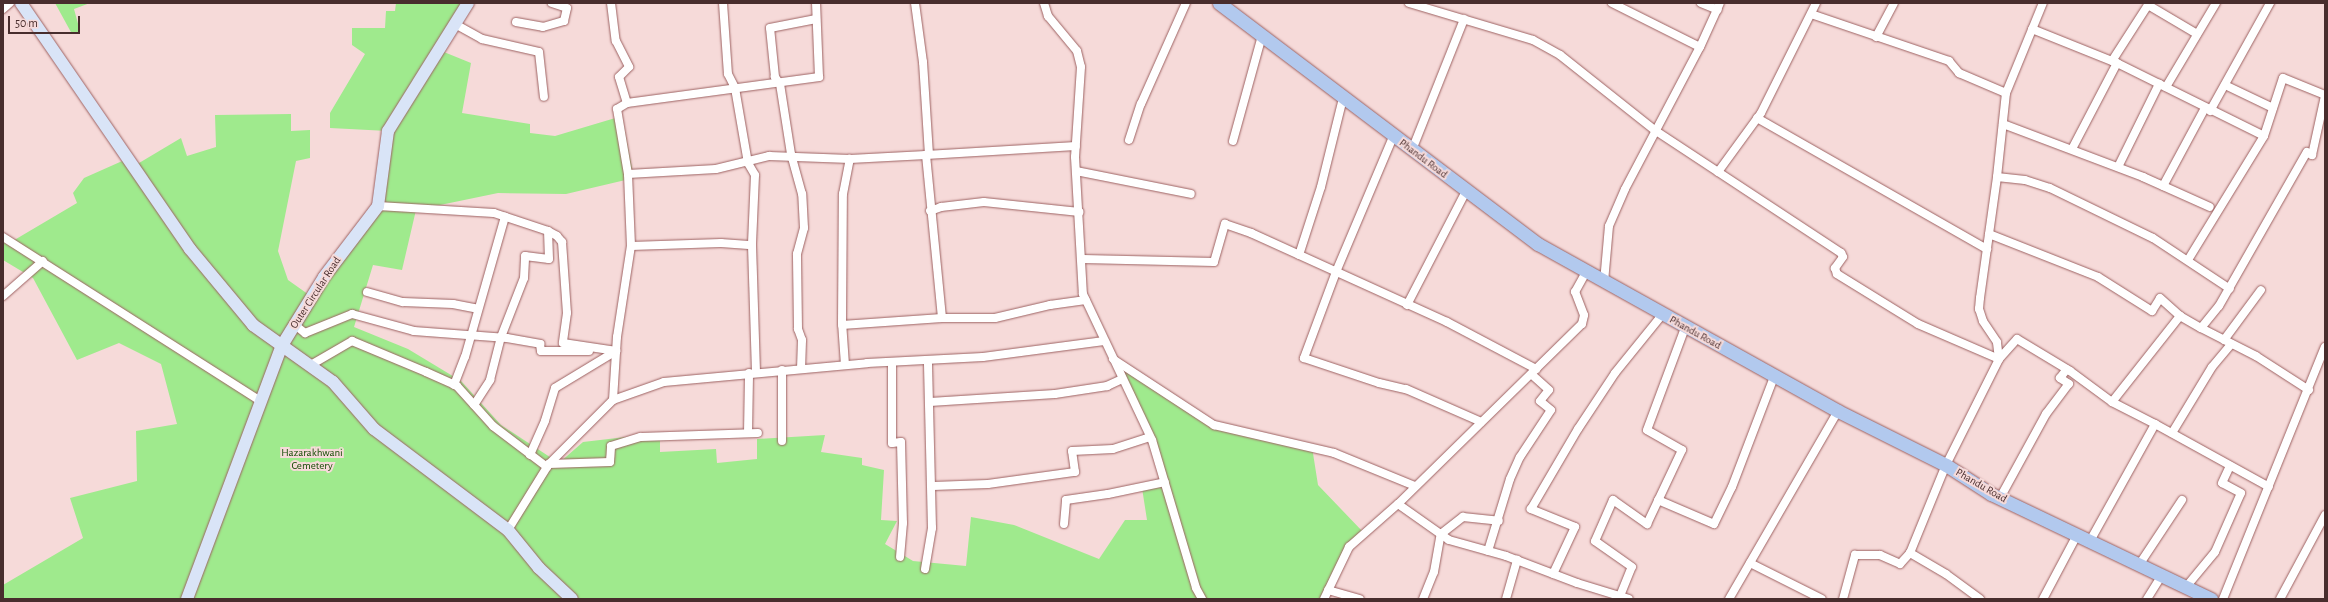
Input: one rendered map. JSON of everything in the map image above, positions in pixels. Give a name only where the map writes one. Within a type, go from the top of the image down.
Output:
[{"type":"main road","points":[[21,3],[190,249],[253,326],[308,366],[333,382],[374,429],[508,530],[539,568],[572,599]]},
{"type":"main road","name":"Outer Circular Road","points":[[186,599],[281,347],[324,277],[378,206],[388,131],[468,3]]},
{"type":"main road","name":"Phandu Road","points":[[1219,3],[1393,137],[1538,244],[1685,328],[1838,411],[1946,465],[2000,498],[2211,599]]},
{"type":"street","points":[[3,9],[10,3]]},
{"type":"street","points":[[516,22],[543,27],[564,21],[568,8],[552,3]]},
{"type":"street","points":[[611,3],[616,41],[629,67],[619,77],[627,103]]},
{"type":"street","points":[[723,3],[728,74],[735,88],[748,163],[755,175],[752,245],[753,373],[748,433]]},
{"type":"street","points":[[613,400],[616,351],[631,246],[628,174],[617,109],[627,103],[735,88],[780,84],[819,77],[816,3]]},
{"type":"street","points":[[915,3],[923,62],[930,211],[934,223],[942,318]]},
{"type":"street","points":[[1044,3],[1048,16],[1077,51],[1081,67],[1076,146],[1076,171],[1086,300],[1150,436],[1196,588],[1202,599]]},
{"type":"street","points":[[1129,140],[1141,104],[1186,3]]},
{"type":"street","points":[[1409,3],[1533,40],[1560,55],[1656,131],[1842,253],[1843,257],[1835,268],[1837,274],[1918,324],[1999,359]]},
{"type":"street","points":[[1612,3],[1700,47]]},
{"type":"street","points":[[1604,282],[1609,226],[1625,189],[1700,47],[1719,7],[1701,3]]},
{"type":"street","points":[[1718,172],[1757,118],[1816,3]]},
{"type":"street","points":[[1876,37],[1894,3]]},
{"type":"street","points":[[1999,359],[1997,342],[1983,321],[1979,309],[1998,177],[2006,93],[2042,3]]},
{"type":"street","points":[[2118,167],[2163,86],[2216,3]]},
{"type":"street","points":[[2162,186],[2208,109],[2225,85],[2270,3]]},
{"type":"street","points":[[2072,149],[2114,62],[2149,4],[2197,34]]},
{"type":"street","points":[[1811,14],[1949,61],[1959,73],[2006,93]]},
{"type":"street","points":[[802,369],[802,340],[798,329],[797,254],[804,228],[802,194],[791,156],[780,84],[774,77],[770,28],[816,20]]},
{"type":"street","points":[[1412,150],[1464,20]]},
{"type":"street","points":[[455,24],[482,39],[539,52],[544,97]]},
{"type":"street","points":[[2032,29],[2114,62],[2264,136]]},
{"type":"street","points":[[1233,141],[1262,36]]},
{"type":"street","points":[[2188,260],[2264,136],[2283,78],[2325,95],[2312,155],[2307,152],[2230,289],[2201,328]]},
{"type":"street","points":[[2225,85],[2273,108]]},
{"type":"street","points":[[1299,255],[1321,188],[1343,98]]},
{"type":"street","points":[[1757,118],[1987,249]]},
{"type":"street","points":[[2003,124],[2118,167],[2210,207]]},
{"type":"street","points":[[1393,137],[1336,272],[1304,358],[1379,383],[1406,390],[1481,422]]},
{"type":"street","points":[[628,174],[716,169],[748,163],[769,156],[850,159],[1076,146]]},
{"type":"street","points":[[845,365],[842,325],[843,194],[850,159]]},
{"type":"street","points":[[1076,171],[1192,194]]},
{"type":"street","points":[[1998,177],[2025,180],[2050,188],[2153,238],[2230,289]]},
{"type":"street","points":[[1407,305],[1466,191]]},
{"type":"street","points":[[930,211],[941,207],[984,202],[1079,212]]},
{"type":"street","points":[[378,206],[494,213],[548,231],[557,236],[562,242],[565,271],[567,313],[563,342],[616,351]]},
{"type":"street","points":[[454,385],[471,335],[505,217]]},
{"type":"street","points":[[1083,259],[1214,262],[1225,224],[1299,255],[1407,305],[1533,371],[1549,390],[1540,401],[1551,410],[1520,457],[1510,479],[1499,521],[1488,551]]},
{"type":"street","points":[[474,405],[490,380],[501,337],[524,278],[525,256],[549,259],[548,231]]},
{"type":"street","points":[[1989,234],[2098,277],[2152,311],[2160,298],[2180,316],[2256,356],[2309,390]]},
{"type":"street","points":[[3,237],[43,261],[157,337],[260,401]]},
{"type":"street","points":[[631,246],[721,243],[752,245]]},
{"type":"street","points":[[3,296],[43,261]]},
{"type":"street","points":[[1324,599],[1349,547],[1398,504],[1582,324],[1584,315],[1575,292],[1586,272]]},
{"type":"street","points":[[2172,434],[2227,342],[2261,290]]},
{"type":"street","points":[[367,292],[403,302],[453,304],[478,309]]},
{"type":"street","points":[[842,325],[942,318],[995,318],[1050,305],[1086,300]]},
{"type":"street","points":[[295,325],[305,333],[352,314],[414,331],[501,337],[540,344],[540,351],[616,351]]},
{"type":"street","points":[[1553,574],[1575,528],[1531,509],[1578,429],[1611,380],[1662,315]]},
{"type":"street","points":[[2112,402],[2180,316]]},
{"type":"street","points":[[1620,596],[1632,567],[1595,540],[1613,500],[1647,524],[1682,450],[1647,430],[1685,328]]},
{"type":"street","points":[[1843,599],[1855,555],[1880,555],[1900,564],[1910,553],[1946,465],[1999,359],[2017,339],[2067,369],[2112,402],[2270,487]]},
{"type":"street","points":[[308,366],[352,341],[454,385],[492,426],[548,466],[610,462],[610,446],[641,438],[758,433]]},
{"type":"street","points":[[508,530],[548,466],[613,400],[664,382],[845,365],[983,357],[1104,341]]},
{"type":"street","points":[[2223,599],[2270,487],[2325,347]]},
{"type":"street","points":[[530,454],[545,421],[555,388],[616,351]]},
{"type":"street","points":[[1112,358],[1214,425],[1229,430],[1257,433],[1334,453],[1416,486]]},
{"type":"street","points":[[925,569],[932,528],[933,486],[928,360]]},
{"type":"street","points":[[892,362],[892,443],[901,442],[903,523],[900,557]]},
{"type":"street","points":[[2000,498],[2046,414],[2069,384],[2060,378],[2067,369]]},
{"type":"street","points":[[782,370],[782,441]]},
{"type":"street","points":[[1658,500],[1714,524],[1732,487],[1774,376]]},
{"type":"street","points":[[930,402],[1055,394],[1107,386],[1122,379]]},
{"type":"street","points":[[1729,599],[1838,411]]},
{"type":"street","points":[[2090,541],[2155,424]]},
{"type":"street","points":[[933,486],[988,484],[1076,472],[1072,451],[1112,449],[1150,436]]},
{"type":"street","points":[[2186,587],[2215,552],[2241,494],[2222,483],[2230,466]]},
{"type":"street","points":[[1064,524],[1066,500],[1108,494],[1165,482]]},
{"type":"street","points":[[2139,565],[2182,500]]},
{"type":"street","points":[[1398,504],[1449,540],[1517,560],[1553,574],[1629,599]]},
{"type":"street","points":[[1424,599],[1434,572],[1441,534],[1463,517],[1499,521]]},
{"type":"street","points":[[2280,599],[2324,519]]},
{"type":"street","points":[[2043,599],[2077,535]]},
{"type":"street","points":[[1910,553],[1946,574],[1980,599]]},
{"type":"street","points":[[1506,599],[1517,560]]},
{"type":"street","points":[[1750,563],[1822,599]]},
{"type":"street","points":[[2147,599],[2162,576]]},
{"type":"street","points":[[1328,590],[1360,599]]},
{"type":"green space","points":[[55,3],[90,3],[74,9],[80,31],[72,34]]},
{"type":"green space","name":"Hazarakhwani Cemetery","points":[[396,3],[468,3],[439,50],[471,63],[462,113],[530,124],[530,133],[555,136],[622,116],[634,178],[566,194],[498,193],[416,210],[402,270],[373,265],[354,327],[408,349],[461,381],[501,425],[559,463],[583,442],[660,433],[660,452],[716,449],[717,463],[757,459],[757,439],[825,435],[821,452],[862,458],[862,465],[884,470],[881,520],[897,521],[885,544],[913,561],[966,566],[971,517],[1014,525],[1099,559],[1125,520],[1147,520],[1142,488],[1166,486],[1152,440],[1112,358],[1214,425],[1312,447],[1318,485],[1364,533],[1349,547],[1324,599],[3,599],[3,585],[83,538],[70,498],[137,481],[136,431],[177,424],[161,364],[119,343],[77,360],[33,278],[3,260],[3,237],[11,242],[77,203],[73,193],[84,178],[129,158],[134,166],[181,138],[187,156],[216,147],[215,115],[291,114],[291,131],[310,130],[310,158],[296,161],[278,251],[288,280],[312,297],[378,206],[388,131],[330,128],[330,113],[365,54],[352,45],[352,28],[385,28],[386,11],[395,11]]}]
